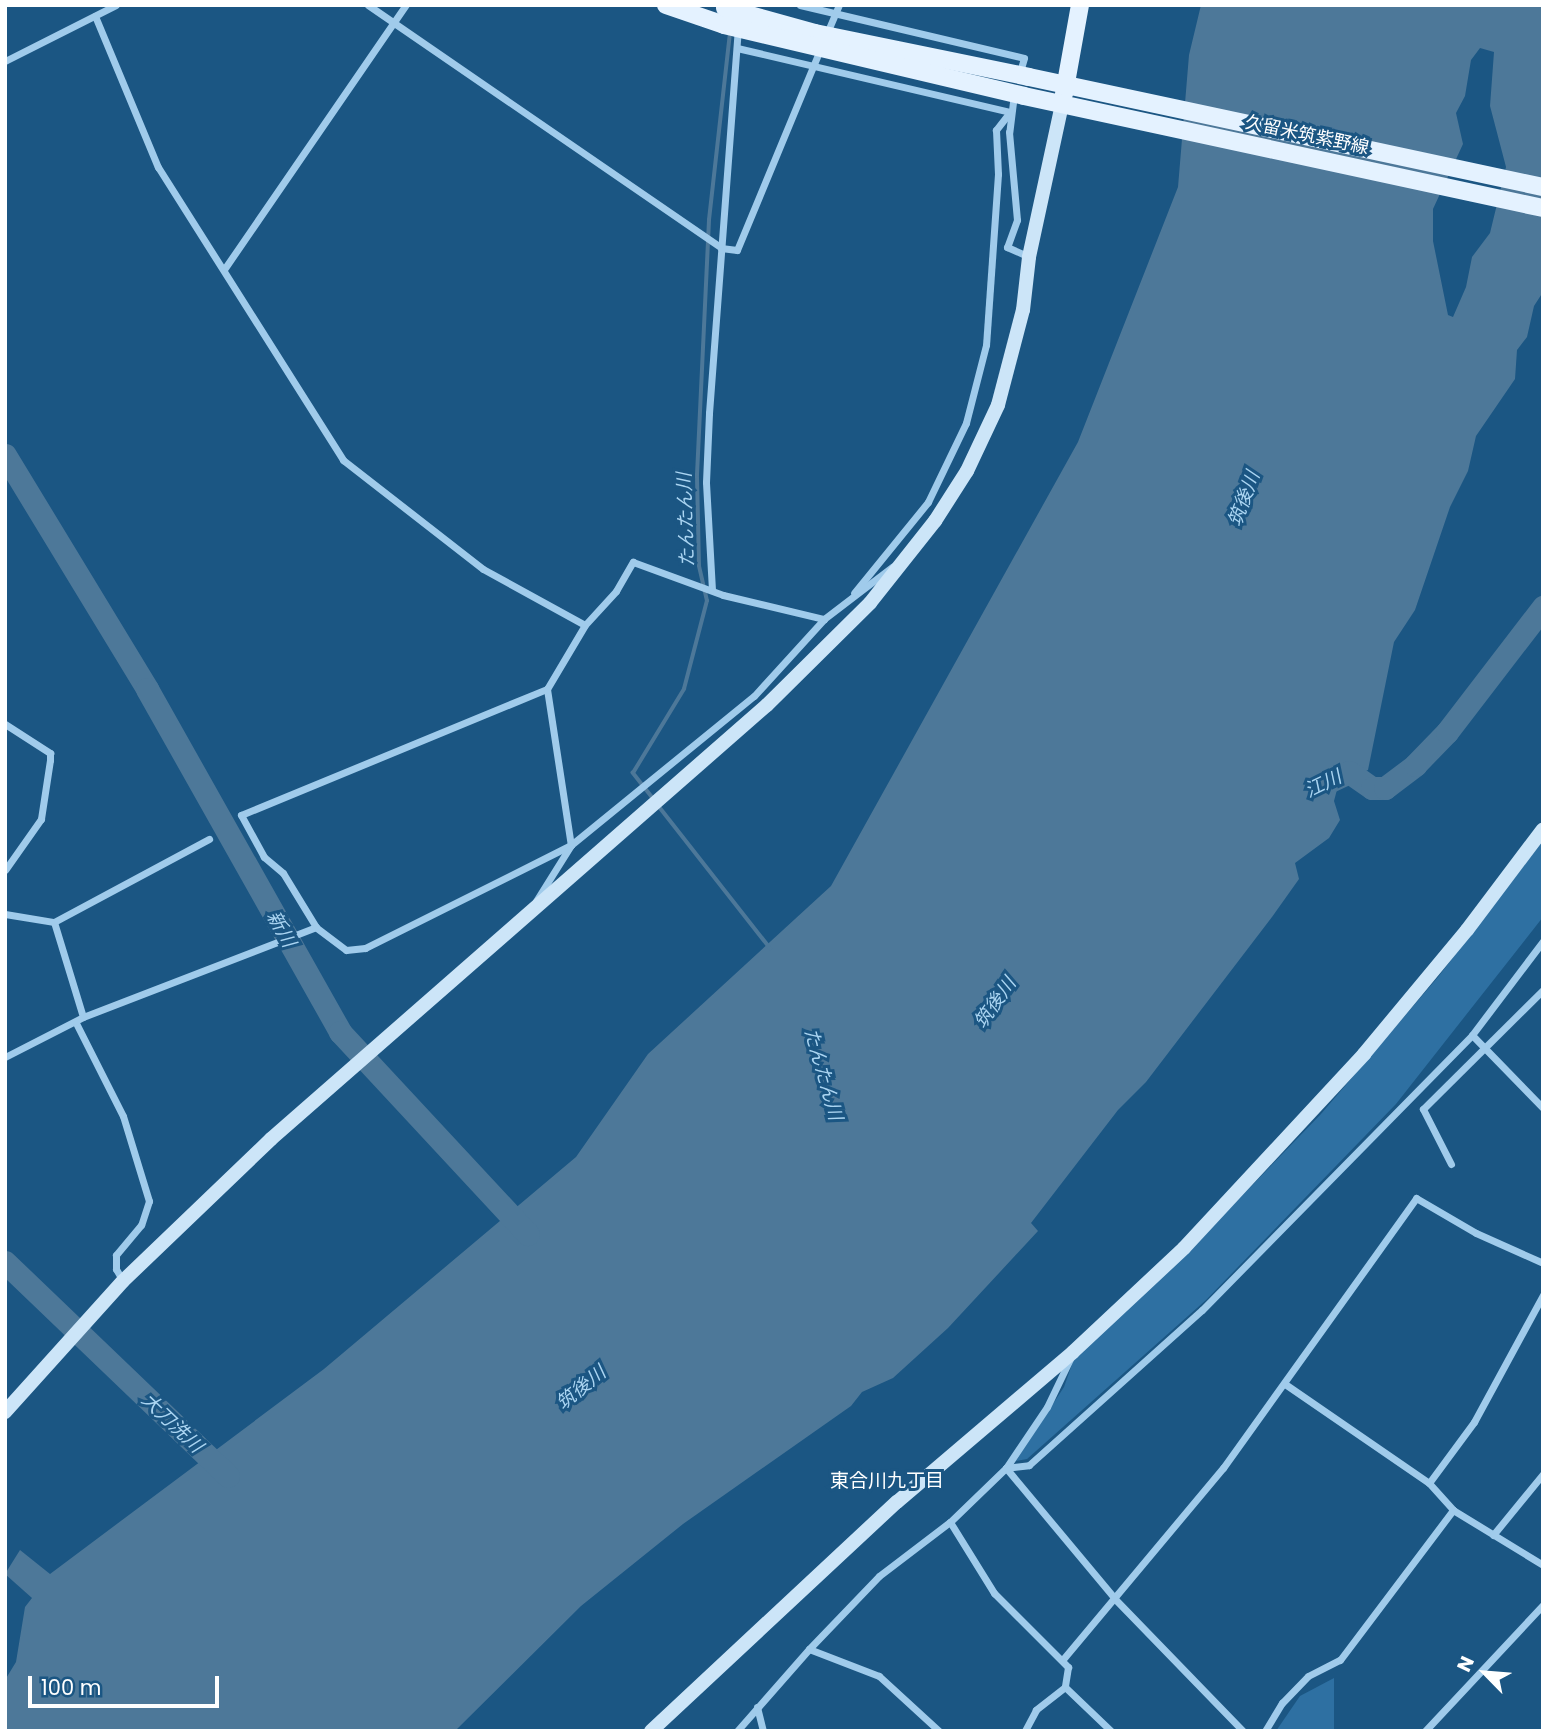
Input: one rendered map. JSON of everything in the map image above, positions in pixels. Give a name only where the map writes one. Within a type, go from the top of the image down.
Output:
[{"type":"main road","name":"久留米筑紫野線","points":[[666,5],[726,11],[815,33],[1543,187]]},
{"type":"main road","points":[[1062,104],[1080,5]]},
{"type":"main road","name":"久留米筑紫野線","points":[[726,11],[1024,96],[1543,208]]},
{"type":"street","points":[[5,61],[116,5]]},
{"type":"street","points":[[368,5],[721,248],[737,250],[839,5]]},
{"type":"street","points":[[225,268],[406,5]]},
{"type":"street","points":[[800,5],[1024,58],[1010,111],[1017,220],[1007,247],[1029,257]]},
{"type":"street","points":[[712,590],[706,482],[737,48],[726,11]]},
{"type":"street","points":[[95,16],[158,167],[225,268],[343,460],[483,569],[585,625]]},
{"type":"street","points":[[737,48],[812,68],[1010,111]]},
{"type":"street","points":[[5,1412],[54,1354],[123,1281],[271,1139],[767,705],[870,603],[909,554],[967,471],[998,405],[1023,310],[1029,257],[1062,104]]},
{"type":"street","points":[[847,602],[928,502],[966,423],[986,345],[998,174],[996,130],[1010,111]]},
{"type":"street","points":[[824,619],[712,590],[633,562],[616,591],[585,625],[547,690],[241,815],[264,857],[283,873],[316,927],[346,950],[365,948],[571,845],[754,695],[824,619],[909,554]]},
{"type":"street","points":[[530,911],[571,845],[547,690]]},
{"type":"street","points":[[5,724],[50,753],[50,760],[41,818],[5,870]]},
{"type":"street","points":[[651,1731],[897,1502],[1073,1352],[1184,1248],[1364,1054],[1467,930],[1543,829]]},
{"type":"street","points":[[5,914],[54,922],[209,839]]},
{"type":"street","points":[[54,922],[83,1017]]},
{"type":"street","points":[[5,1057],[76,1023],[83,1017],[316,927]]},
{"type":"street","points":[[1006,1468],[1029,1465],[1202,1310],[1472,1034],[1543,941]]},
{"type":"street","points":[[1451,1164],[1423,1109],[1543,990]]},
{"type":"street","points":[[76,1023],[123,1116],[149,1201],[141,1225],[116,1255],[116,1269],[123,1281]]},
{"type":"street","points":[[1472,1034],[1543,1108]]},
{"type":"street","points":[[1063,1658],[1223,1468],[1416,1198],[1476,1233],[1543,1263]]},
{"type":"street","points":[[1429,1483],[1474,1422],[1543,1295]]},
{"type":"street","points":[[737,1731],[809,1649],[879,1576],[950,1522],[1006,1468],[1047,1407],[1073,1352]]},
{"type":"street","points":[[1285,1384],[1429,1483],[1453,1510],[1543,1566]]},
{"type":"street","points":[[1006,1468],[1115,1599],[1242,1731]]},
{"type":"street","points":[[1493,1535],[1543,1474]]},
{"type":"street","points":[[1265,1731],[1282,1703],[1308,1676],[1340,1660],[1453,1510]]},
{"type":"street","points":[[950,1522],[994,1593],[1029,1631],[1063,1658],[1068,1667],[1065,1687],[1036,1710],[1025,1731]]},
{"type":"street","points":[[1425,1731],[1543,1605]]},
{"type":"street","points":[[809,1649],[879,1676],[939,1731]]},
{"type":"street","points":[[1065,1687],[1111,1731]]},
{"type":"street","points":[[757,1707],[763,1731]]},
{"type":"shaded area","points":[[1543,841],[1543,917],[1396,1104],[1206,1300],[1027,1459],[1016,1461],[1064,1387],[1076,1353],[1204,1235],[1321,1114],[1438,977]]},
{"type":"shaded area","points":[[1334,1678],[1334,1731],[1276,1731],[1300,1696]]},
{"type":"water","name":"筑後川","points":[[1201,5],[1543,5],[1543,292],[1534,306],[1527,337],[1517,350],[1515,379],[1476,436],[1468,471],[1450,507],[1415,610],[1394,642],[1368,770],[1339,782],[1334,801],[1340,820],[1329,838],[1295,863],[1299,879],[1146,1082],[1118,1110],[1031,1223],[1038,1231],[948,1328],[893,1378],[862,1392],[851,1406],[683,1524],[581,1606],[455,1731],[5,1731],[5,1680],[16,1662],[25,1607],[32,1598],[5,1574],[20,1550],[50,1574],[324,1369],[576,1157],[648,1054],[831,886],[1078,442],[1178,187],[1189,55]],"holes":[[[1480,48],[1494,52],[1490,106],[1506,167],[1490,233],[1472,257],[1466,287],[1453,317],[1448,315],[1433,241],[1433,209],[1463,144],[1456,113],[1465,96],[1471,60]]]},
{"type":"waterway","name":"たんたん川","points":[[653,799],[633,773],[684,689],[707,601],[699,566],[697,475],[709,220],[730,32]]},
{"type":"waterway","name":"新川","points":[[5,455],[147,689],[340,1032],[528,1234]]},
{"type":"waterway","name":"江川","points":[[1330,781],[1349,772],[1372,788],[1385,788],[1415,765],[1447,732],[1543,607]]},
{"type":"waterway","name":"たんたん川","points":[[658,805],[770,948]]},
{"type":"waterway","name":"大刀洗川","points":[[5,1262],[228,1476]]},
{"type":"district","name":"東合川九丁目","points":[[887,1481]]}]
